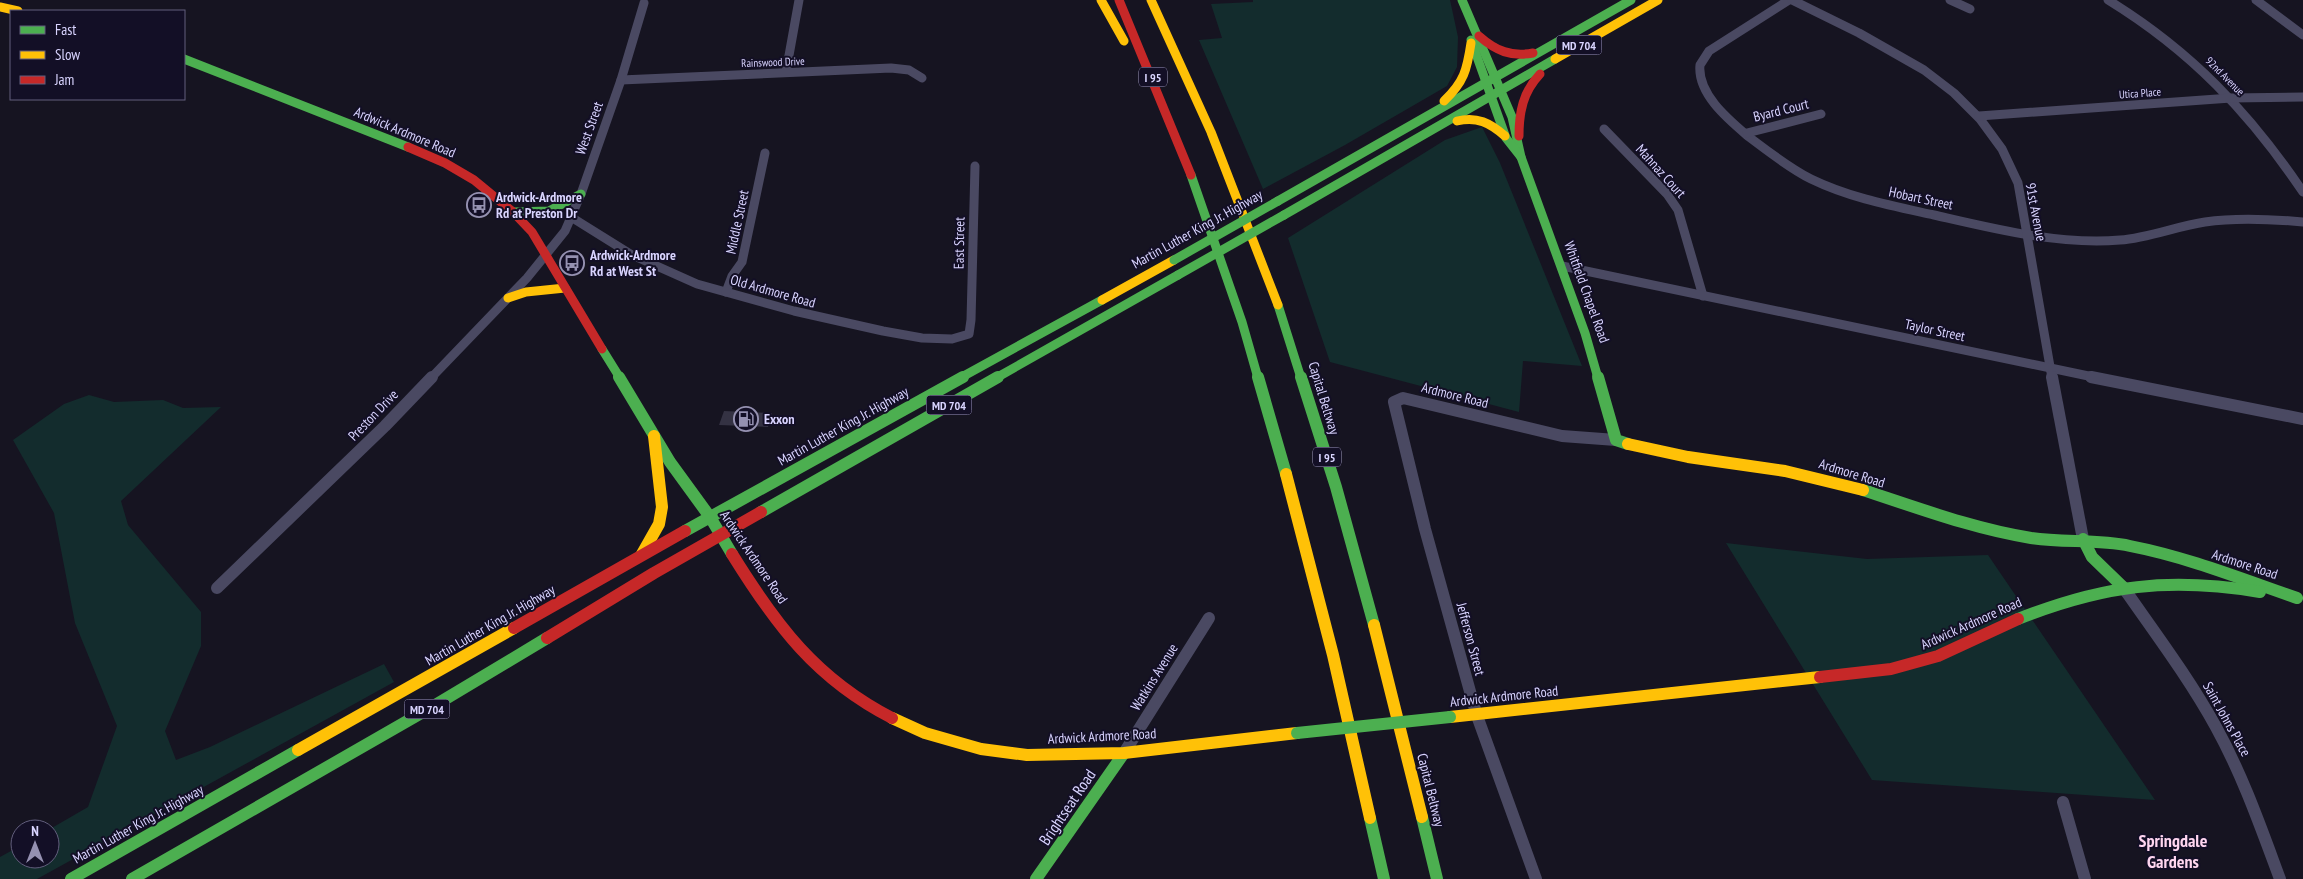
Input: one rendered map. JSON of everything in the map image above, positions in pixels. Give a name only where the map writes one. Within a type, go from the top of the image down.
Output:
[{"type":"main road","points":[[1101,0],[1185,155]]},
{"type":"main road","name":"I 95","points":[[1118,0],[1159,90],[1185,155],[1234,296],[1280,451],[1335,660],[1384,879]]},
{"type":"main road","name":"Capital Beltway","points":[[1152,0],[1235,189],[1296,358],[1322,442],[1383,658],[1437,879]]},
{"type":"main road","name":"Whitfield Chapel Road","points":[[1462,0],[1496,94],[1505,136],[1521,157]]},
{"type":"main road","name":"Martin Luther King Jr. Highway","points":[[71,879],[640,556],[1174,260],[1631,0]]},
{"type":"main road","name":"MD 704","points":[[132,879],[437,704],[720,535],[1658,0]]},
{"type":"main road","points":[[0,7],[14,10]]},
{"type":"main road","points":[[1418,121],[1458,87],[1467,72],[1475,39],[1493,50],[1508,55],[1525,55],[1543,50]]},
{"type":"main road","points":[[1519,136],[1519,107],[1526,89],[1532,80],[1564,54]]},
{"type":"main road","name":"Ardwick Ardmore Road","points":[[185,60],[427,155],[474,180],[513,212],[532,232],[654,436],[784,628],[815,666],[849,694],[883,714],[924,733],[952,742],[1003,752],[1044,755],[1124,753],[1476,713],[1697,692],[1891,669],[1938,656],[1985,633],[2049,606],[2123,586],[2203,584],[2300,598]]},
{"type":"main road","name":"Whitfield Chapel Road","points":[[1496,94],[1519,136],[1521,157],[1597,366],[1616,440]]},
{"type":"main road","points":[[1431,131],[1463,119],[1478,118],[1491,122],[1505,136]]},
{"type":"main road","points":[[513,212],[541,214],[555,211],[581,194]]},
{"type":"main road","points":[[508,298],[526,292],[565,288]]},
{"type":"main road","points":[[640,556],[659,524],[662,507],[654,436]]},
{"type":"main road","name":"Ardmore Road","points":[[1616,440],[1670,456],[1808,476],[1840,484],[1956,521],[1997,531],[2049,540],[2083,539],[2106,541],[2145,550],[2220,571],[2300,598]]},
{"type":"main road","points":[[2083,539],[2092,557],[2123,586]]},
{"type":"main road","name":"Brightseat Road","points":[[1036,879],[1124,753]]},
{"type":"street","points":[[786,72],[799,0]]},
{"type":"street","name":"91st Avenue","points":[[1791,0],[1908,60],[1949,89],[1979,116],[2000,146],[2012,168],[2018,183],[2050,369],[2083,539]]},
{"type":"street","name":"Hobart Street","points":[[1791,0],[1716,46],[1702,58],[1699,65],[1701,82],[1708,96],[1786,166],[1812,180],[1842,192],[1902,208],[2069,240],[2120,240],[2143,237],[2212,221],[2239,219],[2303,222]]},
{"type":"street","points":[[1950,0],[1970,9]]},
{"type":"street","name":"92nd Avenue","points":[[2108,0],[2166,37],[2232,98],[2284,164],[2303,192]]},
{"type":"street","points":[[2256,0],[2303,35]]},
{"type":"street","name":"West Street","points":[[545,256],[565,231],[581,194],[621,80],[644,3]]},
{"type":"street","name":"Rainswood Drive","points":[[621,80],[886,68],[918,72],[922,78]]},
{"type":"street","name":"Utica Place","points":[[1979,116],[2232,98],[2303,97]]},
{"type":"street","name":"Byard Court","points":[[1747,133],[1821,114]]},
{"type":"street","name":"Mahnaz Court","points":[[1604,129],[1667,194],[1678,210],[1703,296]]},
{"type":"street","name":"Middle Street","points":[[726,292],[732,276],[742,262],[765,153]]},
{"type":"street","name":"East Street","points":[[971,320],[975,166]]},
{"type":"street","name":"Old Ardmore Road","points":[[571,217],[628,253],[655,267],[697,284],[852,326],[923,336],[961,339],[969,334],[971,320]]},
{"type":"street","name":"Preston Drive","points":[[217,588],[385,426],[508,298],[545,256]]},
{"type":"street","name":"Taylor Street","points":[[1562,266],[2050,369],[2303,419]]},
{"type":"street","name":"Ardmore Road","points":[[1394,402],[1403,398],[1562,436],[1616,440]]},
{"type":"street","name":"Jefferson Street","points":[[1394,402],[1416,495],[1476,713],[1536,879]]},
{"type":"street","name":"Saint Johns Place","points":[[2123,586],[2196,693],[2217,728],[2229,752],[2280,879]]},
{"type":"street","name":"Watkins Avenue","points":[[1124,753],[1209,618]]},
{"type":"street","points":[[2063,802],[2085,879]]},
{"type":"green space","points":[[1253,0],[1450,0],[1458,37],[1457,67],[1447,86],[1345,145],[1263,189],[1199,40],[1222,38],[1211,4],[1253,2]]},
{"type":"green space","points":[[1482,127],[1500,163],[1582,366],[1523,361],[1519,412],[1330,362],[1288,238],[1445,140]]},
{"type":"green space","points":[[89,395],[114,402],[163,400],[183,408],[221,407],[121,501],[128,525],[201,612],[201,646],[165,731],[176,760],[210,747],[384,664],[394,682],[60,866],[60,823],[88,807],[117,726],[75,623],[54,513],[13,440],[64,404]]},
{"type":"green space","points":[[1726,543],[1867,559],[1988,555],[2155,800],[1872,780]]},
{"type":"green space","points":[[10,852],[10,869],[55,869],[37,879],[0,879],[0,857]]},
{"type":"building","name":"Exxon","points":[[724,411],[772,413],[768,427],[719,425]]},
{"type":"traffic: fast","points":[[1462,0],[1512,117],[1521,157],[1585,333],[1616,440],[1628,444]]},
{"type":"traffic: fast","points":[[1278,201],[1631,0]]},
{"type":"traffic: fast","points":[[1471,40],[1506,138],[1521,157]]},
{"type":"traffic: fast","points":[[185,59],[408,147]]},
{"type":"traffic: fast","points":[[1284,215],[1555,59]]},
{"type":"traffic: fast","points":[[1191,175],[1242,322],[1286,474]]},
{"type":"traffic: fast","points":[[513,212],[549,211],[581,194]]},
{"type":"traffic: fast","points":[[1174,260],[1278,201]]},
{"type":"traffic: fast","points":[[1178,275],[1284,215]]},
{"type":"traffic: fast","points":[[761,512],[1178,275]]},
{"type":"traffic: fast","points":[[685,531],[1102,300]]},
{"type":"traffic: fast","points":[[1278,305],[1336,487],[1374,625]]},
{"type":"traffic: fast","points":[[602,349],[670,462],[710,517],[732,554]]},
{"type":"traffic: fast","points":[[1863,490],[1946,517],[2009,534],[2031,538],[2118,544],[2151,551],[2214,569],[2297,598]]},
{"type":"traffic: fast","points":[[2083,539],[2092,557],[2123,587]]},
{"type":"traffic: fast","points":[[2018,619],[2086,596],[2132,587],[2203,584],[2260,592]]},
{"type":"traffic: fast","points":[[132,879],[437,704],[547,638]]},
{"type":"traffic: fast","points":[[1297,733],[1450,717]]},
{"type":"traffic: fast","points":[[71,879],[298,750]]},
{"type":"traffic: fast","points":[[1036,879],[1124,753]]},
{"type":"traffic: fast","points":[[1422,817],[1437,879]]},
{"type":"traffic: fast","points":[[1370,818],[1384,879]]},
{"type":"traffic: slow","points":[[1101,0],[1124,41]]},
{"type":"traffic: slow","points":[[1151,0],[1211,132],[1278,305]]},
{"type":"traffic: slow","points":[[1555,59],[1658,0]]},
{"type":"traffic: slow","points":[[0,7],[14,10]]},
{"type":"traffic: slow","points":[[1444,101],[1465,75],[1471,43]]},
{"type":"traffic: slow","points":[[1457,121],[1471,118],[1477,119],[1489,123],[1505,136]]},
{"type":"traffic: slow","points":[[1102,300],[1174,260]]},
{"type":"traffic: slow","points":[[508,298],[526,292],[565,288]]},
{"type":"traffic: slow","points":[[642,554],[659,524],[662,507],[654,436]]},
{"type":"traffic: slow","points":[[1628,444],[1688,457],[1785,471],[1863,490]]},
{"type":"traffic: slow","points":[[1286,474],[1333,655],[1370,818]]},
{"type":"traffic: slow","points":[[1374,625],[1422,817]]},
{"type":"traffic: slow","points":[[298,750],[514,628]]},
{"type":"traffic: slow","points":[[1450,717],[1820,677]]},
{"type":"traffic: slow","points":[[892,718],[925,733],[981,749],[1027,755],[1124,753],[1297,733]]},
{"type":"traffic: jam","points":[[1119,0],[1191,175]]},
{"type":"traffic: jam","points":[[1479,36],[1497,50],[1517,55],[1533,53]]},
{"type":"traffic: jam","points":[[1519,136],[1519,118],[1522,102],[1529,88],[1540,74]]},
{"type":"traffic: jam","points":[[408,147],[445,163],[474,180],[513,212],[532,232],[602,349]]},
{"type":"traffic: jam","points":[[547,638],[654,573],[761,512]]},
{"type":"traffic: jam","points":[[514,628],[685,531]]},
{"type":"traffic: jam","points":[[732,554],[764,603],[800,649],[842,688],[892,718]]},
{"type":"traffic: jam","points":[[1820,677],[1891,669],[1938,656],[2018,619]]},
{"type":"place","name":"Ardwick-Ardmore Rd at Preston Dr","points":[[479,205]]},
{"type":"place","name":"Ardwick-Ardmore Rd at West St","points":[[572,263]]},
{"type":"place","name":"Exxon","points":[[746,419]]},
{"type":"district","name":"Springdale Gardens","points":[[2173,850]]}]
